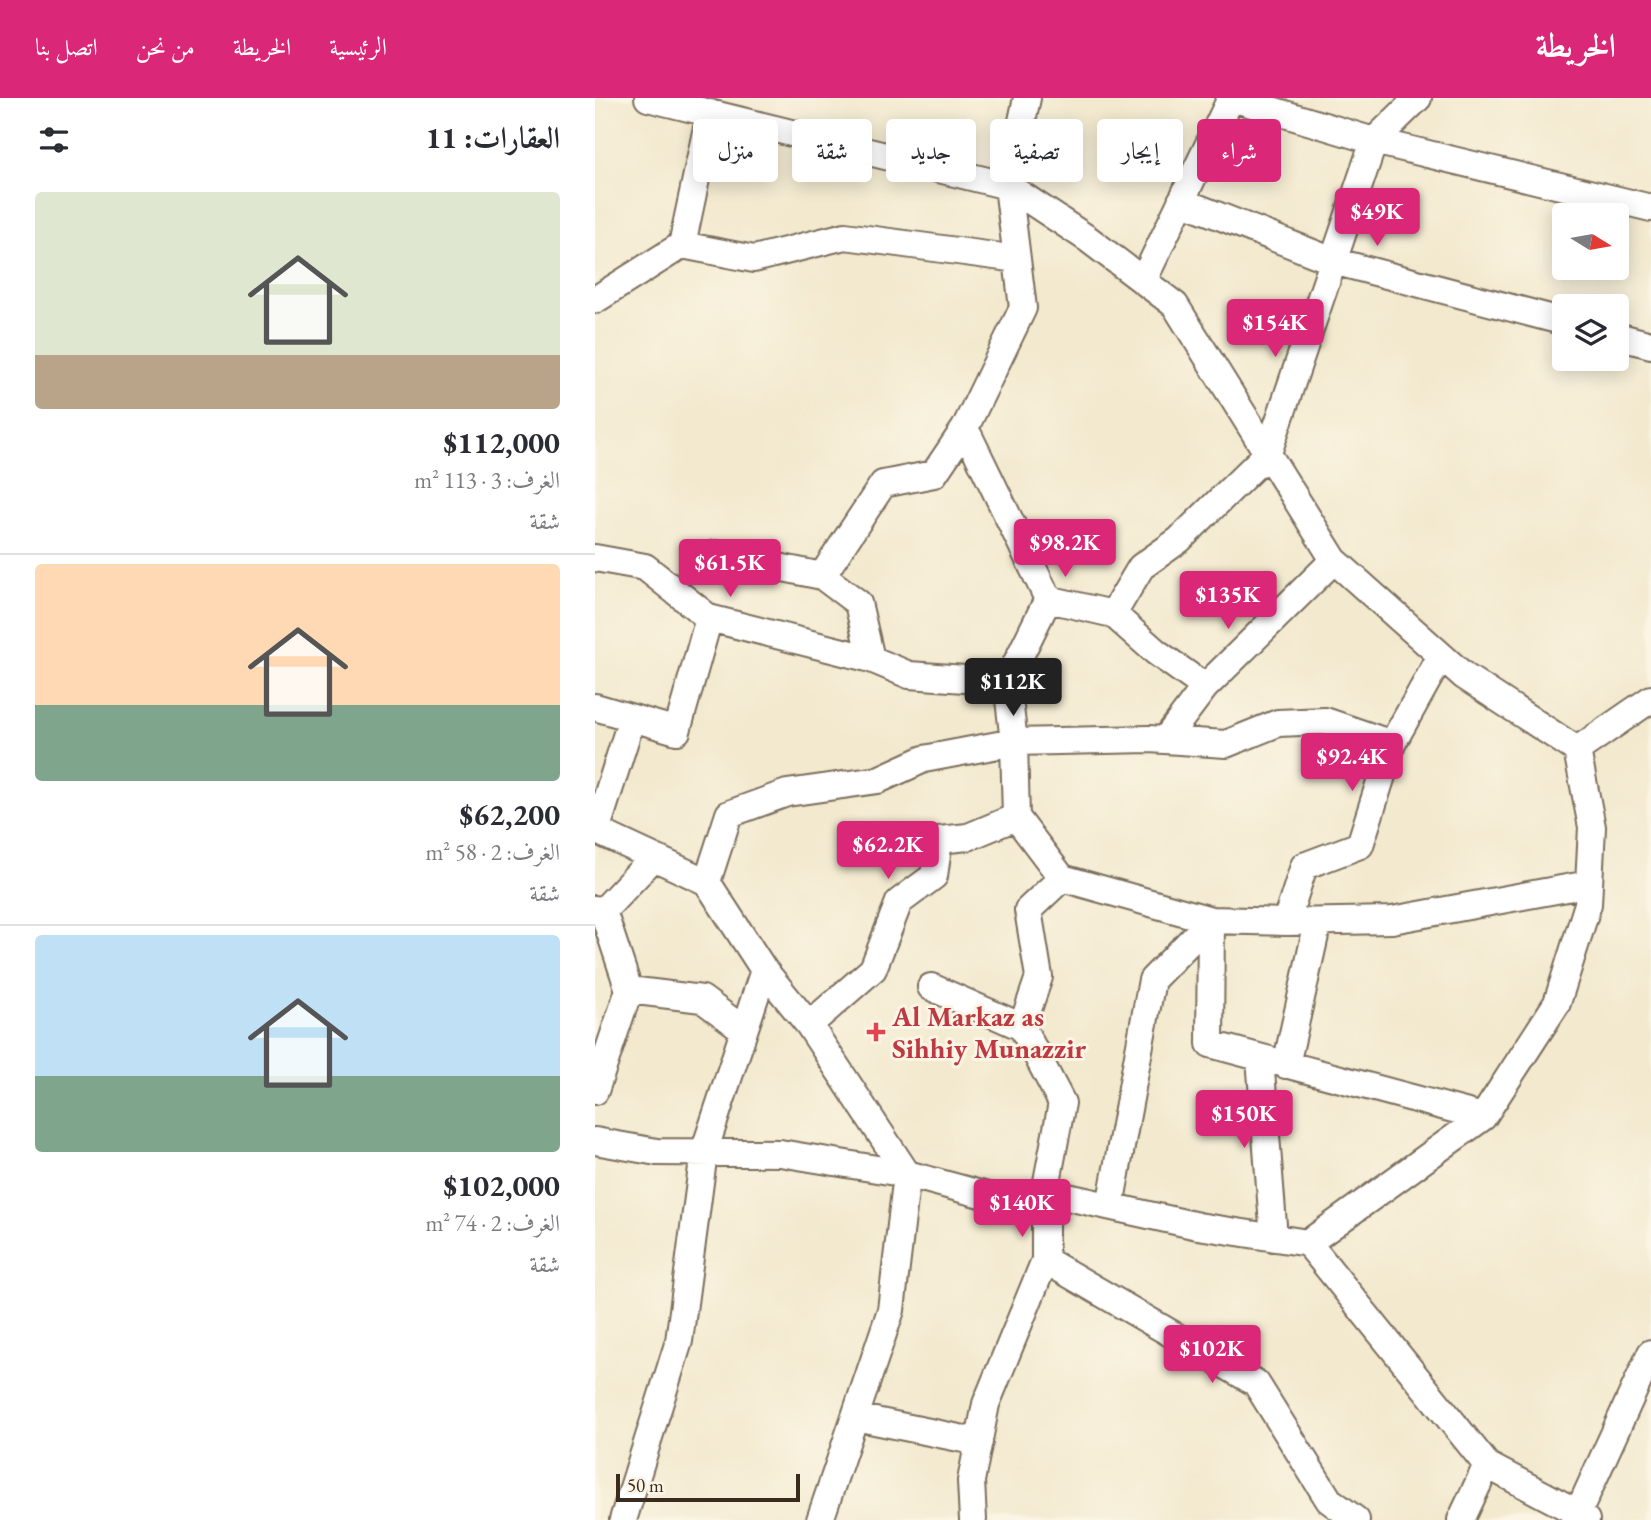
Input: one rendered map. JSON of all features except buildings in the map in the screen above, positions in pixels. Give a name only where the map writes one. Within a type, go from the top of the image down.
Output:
[{"type":"street","points":[[648,98],[1008,186],[1088,239],[1175,305],[1334,560],[1464,676],[1577,750],[1592,827],[1588,904],[1557,1003],[1483,1117],[1308,1244]]},
{"type":"street","points":[[822,576],[883,484],[934,474],[965,428],[1023,308],[1008,186],[1027,98]]},
{"type":"street","points":[[1143,281],[1231,98],[1374,141],[1651,208]]},
{"type":"street","points":[[1113,614],[1141,567],[1179,540],[1268,453],[1374,141],[1418,98]]},
{"type":"street","points":[[682,245],[710,113]]},
{"type":"street","points":[[1181,201],[1333,261],[1552,319]]},
{"type":"street","points":[[595,300],[682,245],[754,259],[845,236],[1017,259]]},
{"type":"street","points":[[1629,339],[1651,345]]},
{"type":"street","points":[[965,428],[1048,600]]},
{"type":"street","points":[[715,554],[822,576],[858,603],[871,659]]},
{"type":"street","points":[[595,558],[645,567],[709,618],[871,659],[909,675],[1007,682]]},
{"type":"street","points":[[1165,740],[1205,687],[1334,560]]},
{"type":"street","points":[[1048,600],[1113,614],[1156,652],[1205,687]]},
{"type":"street","points":[[1048,600],[1007,682],[1014,742],[1016,817],[1062,878],[1211,920],[1286,922],[1392,920],[1589,884]]},
{"type":"street","points":[[595,707],[677,731],[709,618]]},
{"type":"street","points":[[1286,922],[1304,866],[1360,845],[1392,744],[1441,656]]},
{"type":"street","points":[[1577,750],[1651,699]]},
{"type":"street","points":[[632,718],[596,830],[707,882],[764,970],[809,1025],[907,1174],[891,1310],[820,1520]]},
{"type":"street","points":[[707,882],[729,814],[787,793],[877,780],[925,759],[1014,742],[1165,740],[1226,744],[1278,723],[1325,721],[1392,744]]},
{"type":"street","points":[[809,1025],[873,969],[899,902],[934,876],[939,840],[968,837],[1016,817]]},
{"type":"street","points":[[595,1091],[629,990],[599,910],[653,858]]},
{"type":"street","points":[[1022,1027],[1039,977],[1028,910],[1062,878]]},
{"type":"street","points":[[1211,920],[1210,1044],[1483,1117]]},
{"type":"street","points":[[1110,1206],[1152,980],[1211,920]]},
{"type":"street","points":[[1274,1238],[1273,1061],[1318,922]]},
{"type":"street","points":[[623,1520],[679,1341],[704,1152],[764,970]]},
{"type":"street","points":[[931,986],[1022,1027],[1062,1103],[1045,1192],[1045,1260],[986,1404],[971,1481],[973,1520]]},
{"type":"street","points":[[629,990],[702,999],[744,1030]]},
{"type":"street","points":[[595,1141],[657,1152],[780,1153],[907,1174],[1006,1201],[1045,1192],[1198,1226],[1308,1244],[1487,1465],[1582,1516],[1651,1353]]},
{"type":"street","points":[[1045,1260],[1256,1383],[1329,1500],[1356,1520]]},
{"type":"street","points":[[855,1417],[979,1442]]},
{"type":"street","points":[[1461,1520],[1487,1465]]},
{"type":"place","name":"Al Markaz as Sihhiy Munazzir","points":[[876,1032]]}]
